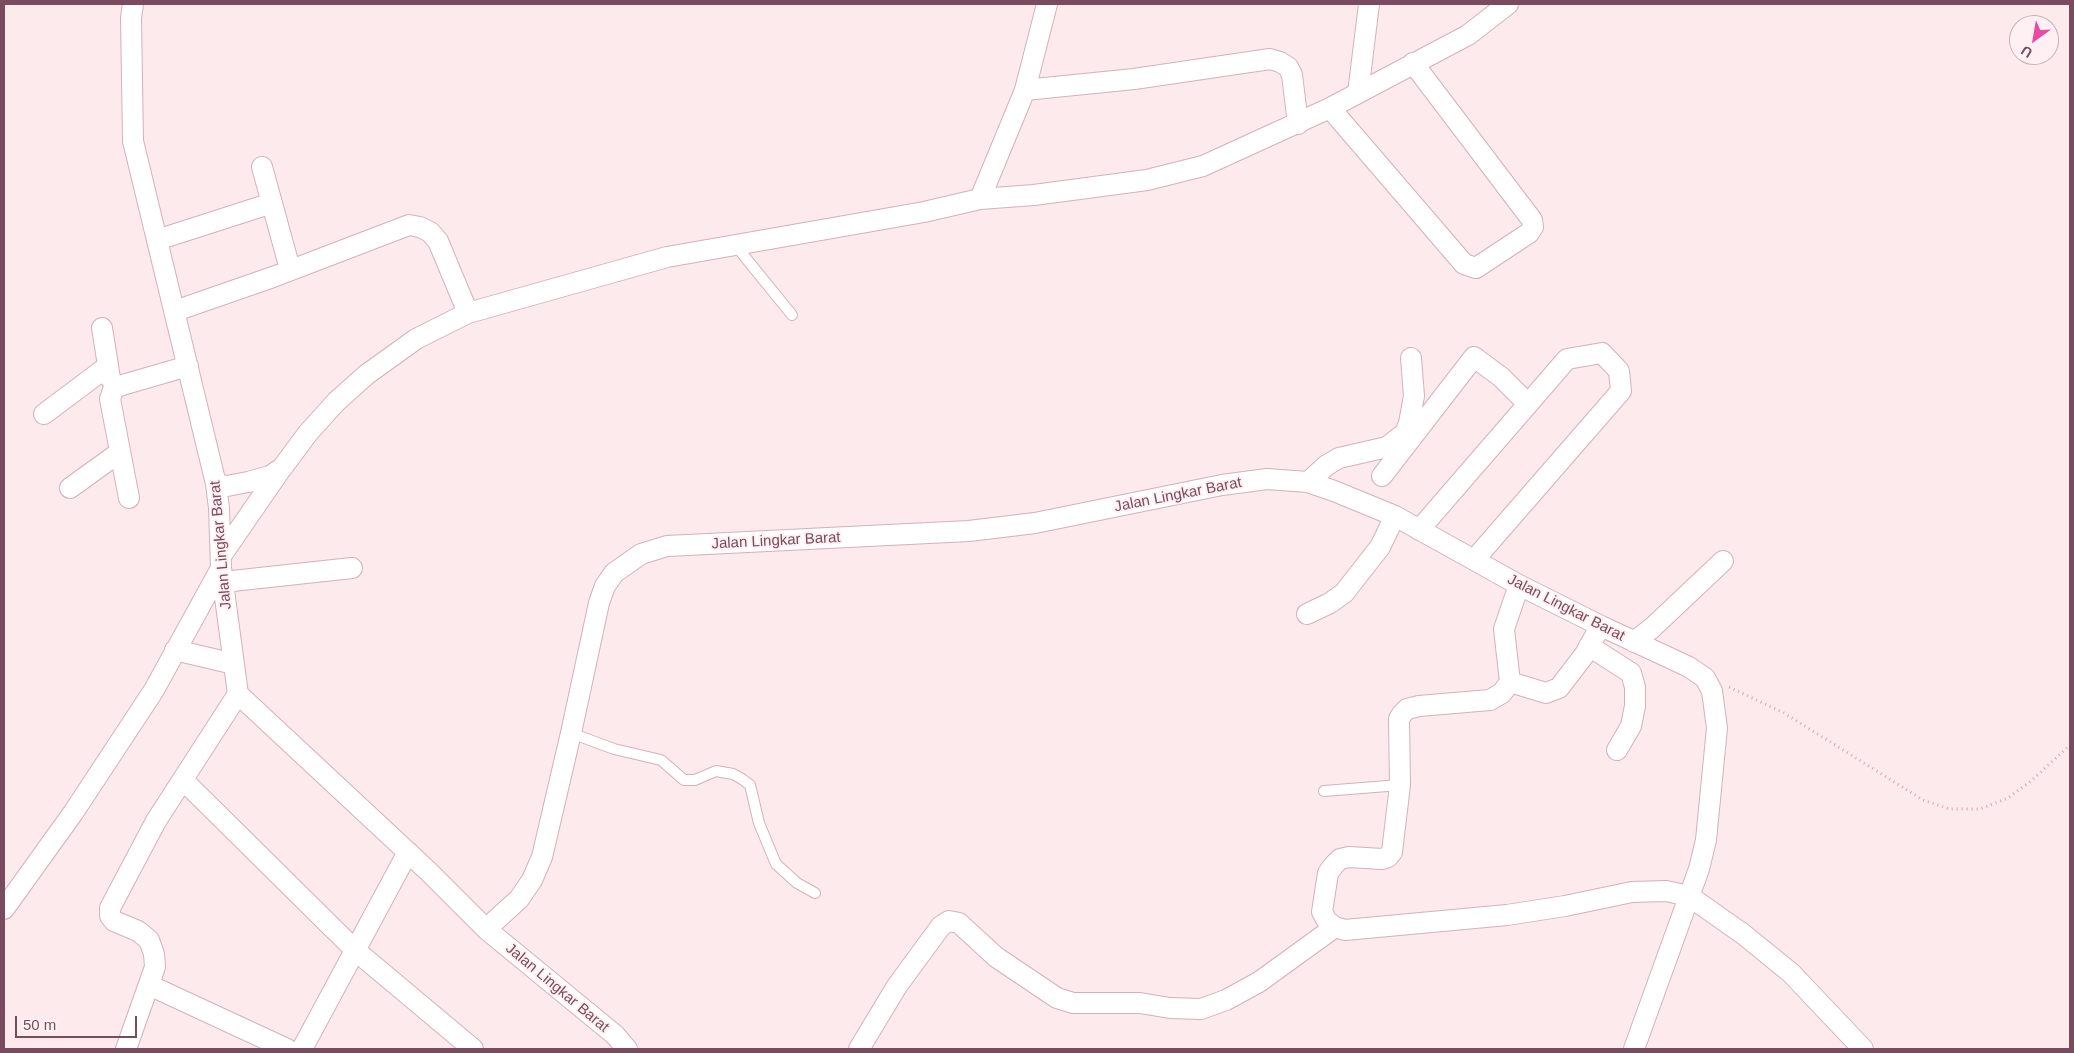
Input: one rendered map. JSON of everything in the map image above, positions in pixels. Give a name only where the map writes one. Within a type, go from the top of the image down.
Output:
[{"type":"street","name":"Jalan Lingkar Barat","points":[[133,4],[131,18],[133,141],[216,484],[222,569],[238,694],[408,852],[486,928],[615,1035],[627,1049]]},
{"type":"street","points":[[980,198],[1025,90],[1047,4]]},
{"type":"street","points":[[1358,93],[1369,4]]},
{"type":"street","points":[[4,909],[73,813],[154,690],[175,650],[282,468],[308,433],[336,402],[366,375],[416,339],[468,312],[667,257],[924,212],[980,198],[1034,195],[1147,180],[1203,166],[1298,124],[1468,35],[1508,4]]},
{"type":"street","points":[[1025,90],[1134,79],[1270,59],[1288,67],[1292,75],[1298,124]]},
{"type":"street","points":[[1330,108],[1464,264],[1476,268],[1529,233],[1533,228],[1532,220],[1413,63]]},
{"type":"street","points":[[262,167],[290,269]]},
{"type":"street","points":[[157,240],[272,203]]},
{"type":"street","points":[[174,311],[409,225],[420,227],[430,232],[438,241],[468,312]]},
{"type":"street","points":[[102,328],[112,390],[110,398],[130,498]]},
{"type":"street","points":[[1419,530],[1567,359],[1602,353],[1619,371],[1621,391],[1474,560]]},
{"type":"street","points":[[1382,476],[1474,357],[1528,404]]},
{"type":"street","points":[[1308,482],[1326,465],[1339,458],[1387,447],[1405,434],[1414,396],[1411,358]]},
{"type":"street","points":[[44,414],[108,366]]},
{"type":"street","points":[[112,390],[119,386],[188,366]]},
{"type":"street","points":[[1376,508],[1387,447]]},
{"type":"street","points":[[70,488],[120,452]]},
{"type":"street","points":[[216,484],[227,486],[248,482],[270,476],[282,468]]},
{"type":"street","name":"Jalan Lingkar Barat","points":[[486,928],[519,899],[535,873],[542,857],[599,603],[605,586],[614,573],[641,554],[667,546],[970,531],[1035,523],[1222,485],[1266,479],[1308,482],[1395,516],[1519,585],[1689,667],[1705,678]]},
{"type":"street","points":[[1307,614],[1330,603],[1344,593],[1380,547],[1395,516]]},
{"type":"street","points":[[1634,642],[1652,628],[1723,561]]},
{"type":"street","points":[[222,569],[352,568]]},
{"type":"street","points":[[1519,585],[1504,629],[1510,682],[1502,693],[1490,700],[1419,706],[1407,709],[1398,720],[1400,785],[1394,845],[1388,857],[1382,859],[1349,857],[1340,859],[1328,874],[1322,912],[1328,921],[1335,927],[1345,930],[1507,915],[1565,906],[1632,892],[1666,891],[1689,896],[1742,934],[1791,973],[1863,1049]]},
{"type":"street","points":[[1510,682],[1546,693],[1559,688],[1601,626]]},
{"type":"street","points":[[1589,646],[1631,673],[1635,687],[1636,706],[1631,726],[1617,750]]},
{"type":"street","points":[[175,650],[234,664]]},
{"type":"street","points":[[1634,1049],[1699,869],[1706,840],[1715,756],[1716,708],[1712,691],[1705,678]]},
{"type":"street","points":[[132,1047],[155,967],[154,954],[149,940],[138,931],[114,920],[110,916],[110,908],[156,821],[238,694]]},
{"type":"street","points":[[184,780],[356,951],[473,1049]]},
{"type":"street","points":[[302,1049],[408,852]]},
{"type":"street","points":[[859,1049],[897,986],[941,926],[949,921],[959,923],[996,957],[1057,998],[1073,1003],[1140,1004],[1170,1008],[1201,1009],[1226,1000],[1259,982],[1335,927]]},
{"type":"street","points":[[150,985],[287,1049]]},
{"type":"lane","points":[[736,246],[792,314]]},
{"type":"lane","points":[[571,733],[614,749],[661,760],[684,780],[695,780],[716,771],[733,774],[742,779],[750,785],[759,823],[776,864],[798,883],[815,894]]},
{"type":"lane","points":[[1324,791],[1400,785]]},
{"type":"path","points":[[1705,678],[1740,691],[1784,713],[1923,800],[1950,808],[1980,809],[2008,798],[2031,781],[2070,745]]}]
